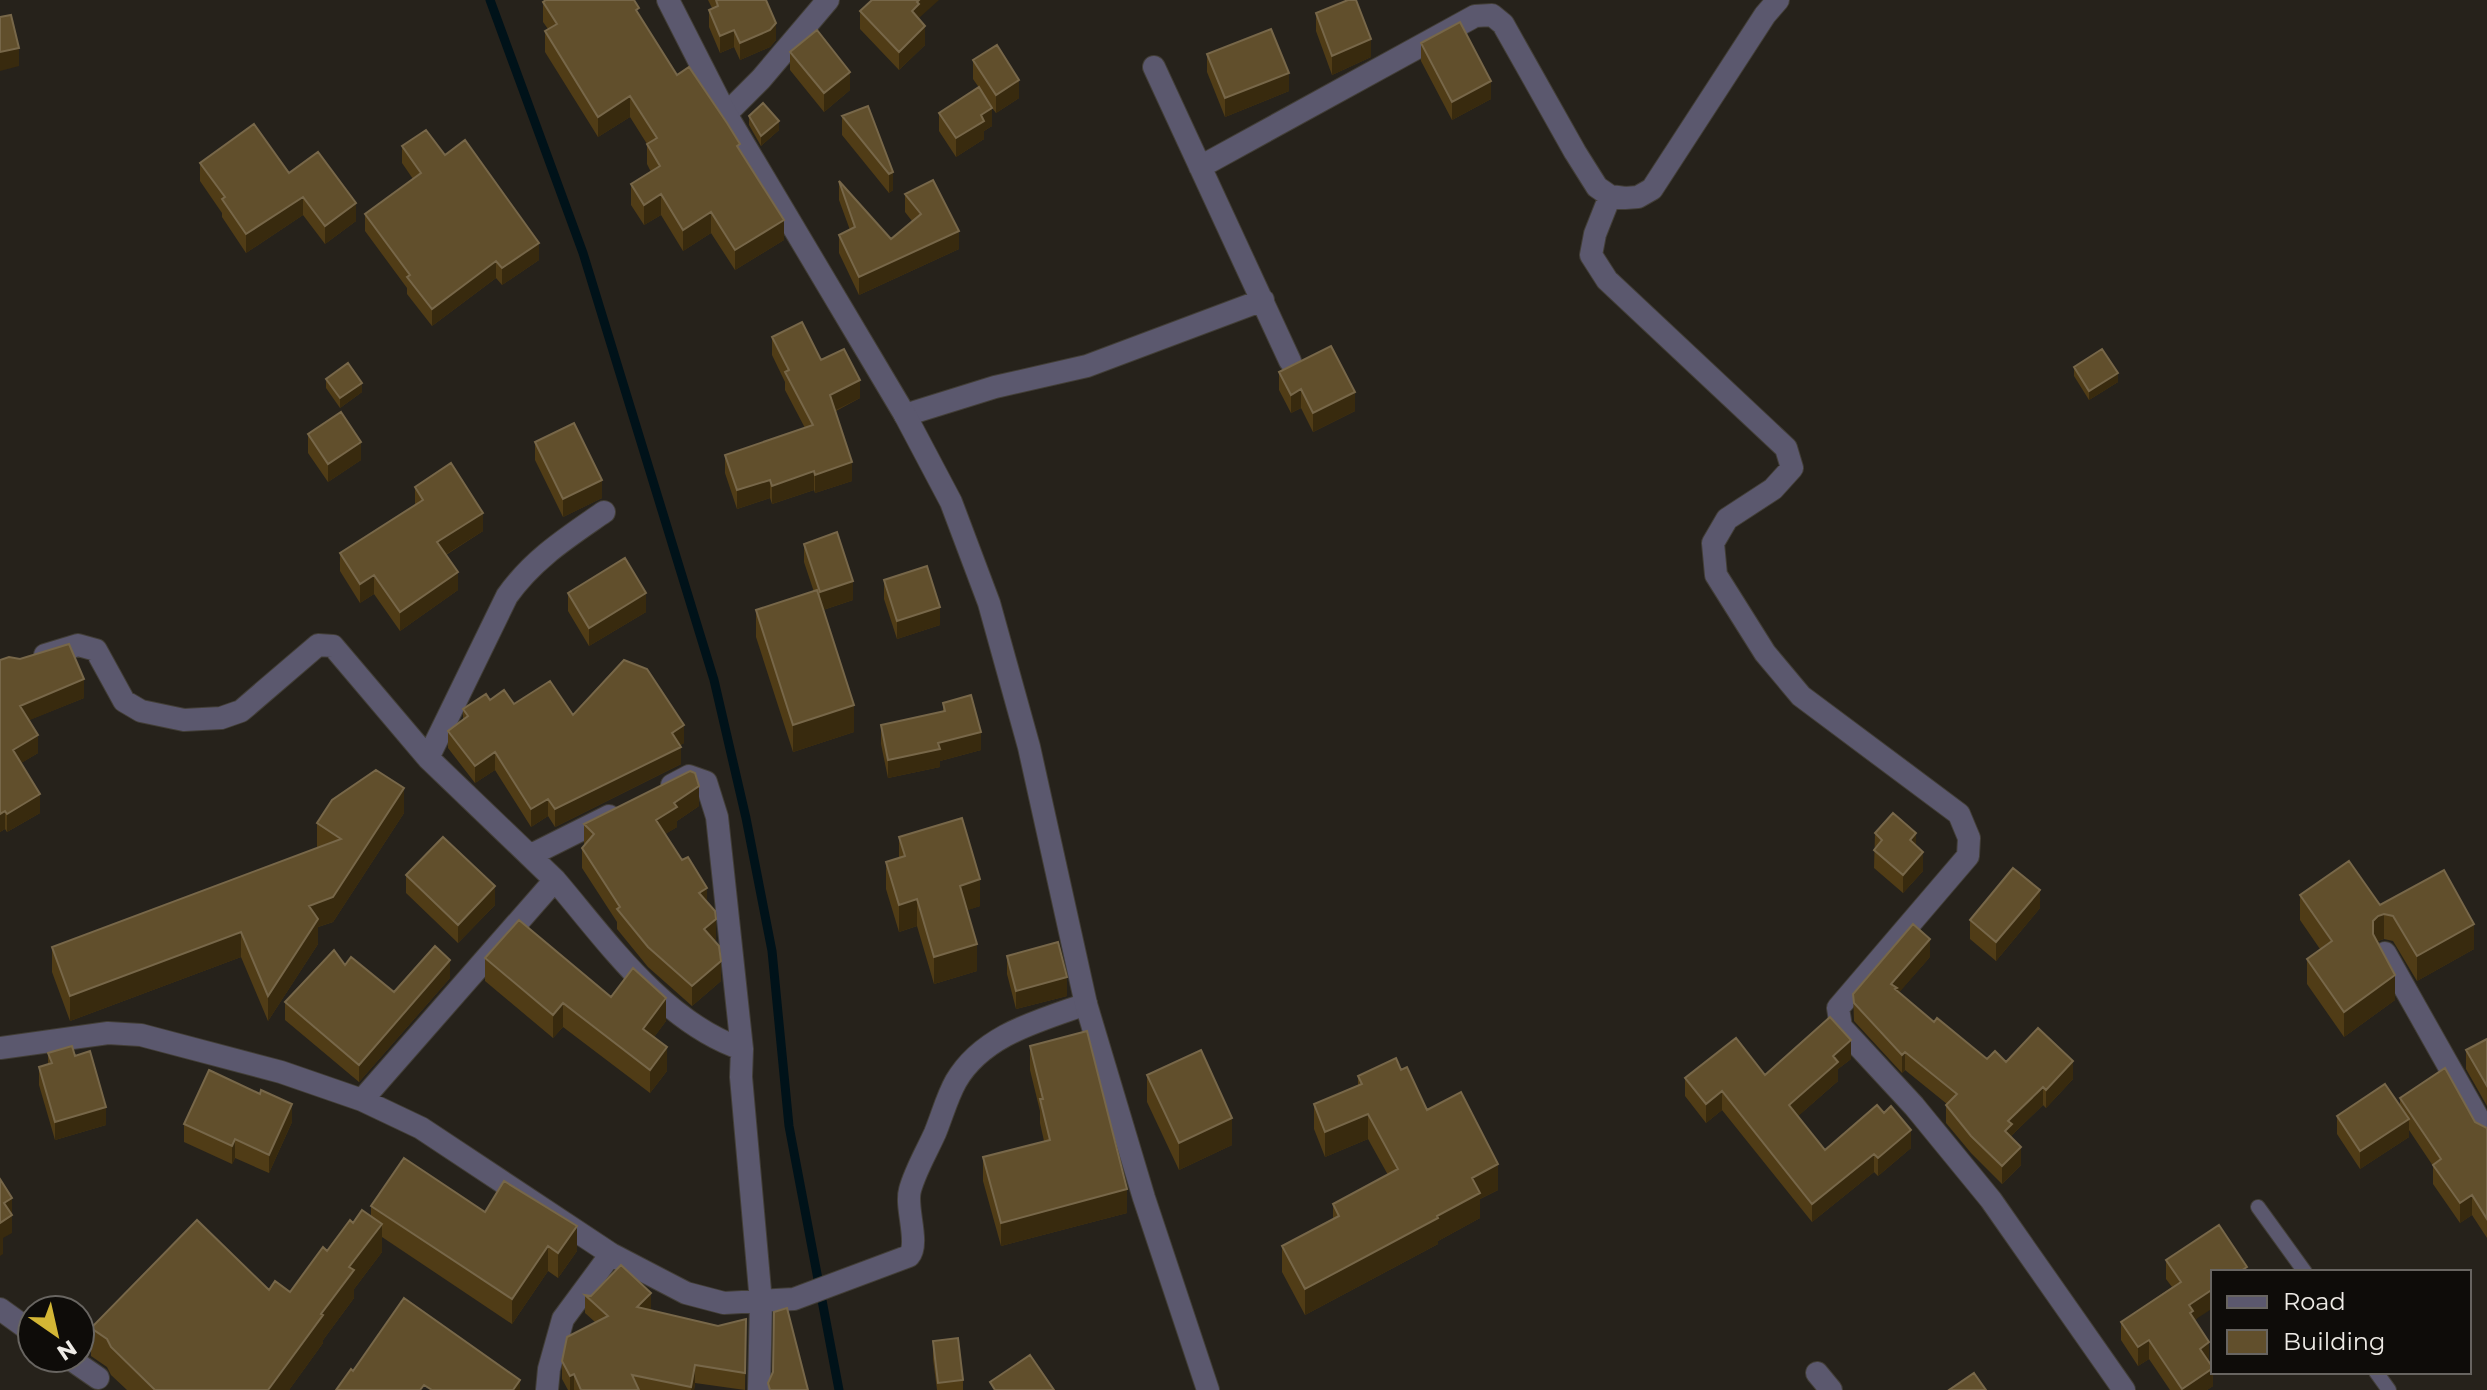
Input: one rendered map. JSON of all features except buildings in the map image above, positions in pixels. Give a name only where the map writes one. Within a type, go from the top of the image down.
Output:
[{"type":"street","points":[[668,0],[726,114],[905,415],[951,502],[989,603],[1029,747],[1086,1004],[1144,1198],[1208,1390]]},
{"type":"street","points":[[726,114],[761,79],[828,0]]},
{"type":"street","points":[[1200,167],[1475,16],[1492,15],[1503,24],[1597,187],[1610,196],[1638,197],[1652,189],[1778,0]]},
{"type":"street","points":[[1154,67],[1290,361]]},
{"type":"street","points":[[1610,196],[1595,234],[1591,255],[1607,280],[1786,448],[1792,468],[1773,489],[1727,519],[1713,543],[1716,575],[1765,653],[1801,696],[1959,814],[1969,838],[1968,856],[1838,1008],[1841,1027],[1914,1106],[1991,1200],[2124,1390]]},
{"type":"street","points":[[905,415],[995,387],[1087,366],[1263,300]]},
{"type":"street","points":[[428,758],[507,596],[543,555],[604,512]]},
{"type":"street","points":[[28,660],[78,645],[96,650],[124,701],[141,711],[184,720],[221,718],[241,711],[318,645],[333,646],[428,758],[531,855],[548,888],[675,1011],[741,1063]]},
{"type":"street","points":[[650,796],[689,776],[706,782],[717,817],[761,1302],[759,1390]]},
{"type":"street","points":[[531,855],[623,809]]},
{"type":"street","points":[[362,1100],[548,888]]},
{"type":"street","points":[[2385,953],[2487,1134]]},
{"type":"street","points":[[0,1048],[108,1033],[141,1035],[281,1072],[362,1100],[421,1128],[611,1254],[686,1293],[724,1303],[761,1302],[794,1299],[904,1258],[912,1252],[910,1191],[955,1083],[968,1063],[992,1043],[1030,1024],[1086,1004]]},
{"type":"street","points":[[547,1390],[549,1369],[563,1319],[611,1254]]},
{"type":"street","points":[[92,1374],[98,1378]]},
{"type":"lane","points":[[2258,1207],[2304,1270]]},
{"type":"waterway","points":[[490,0],[583,253],[714,680],[746,818],[772,951],[789,1126],[839,1390]]}]
